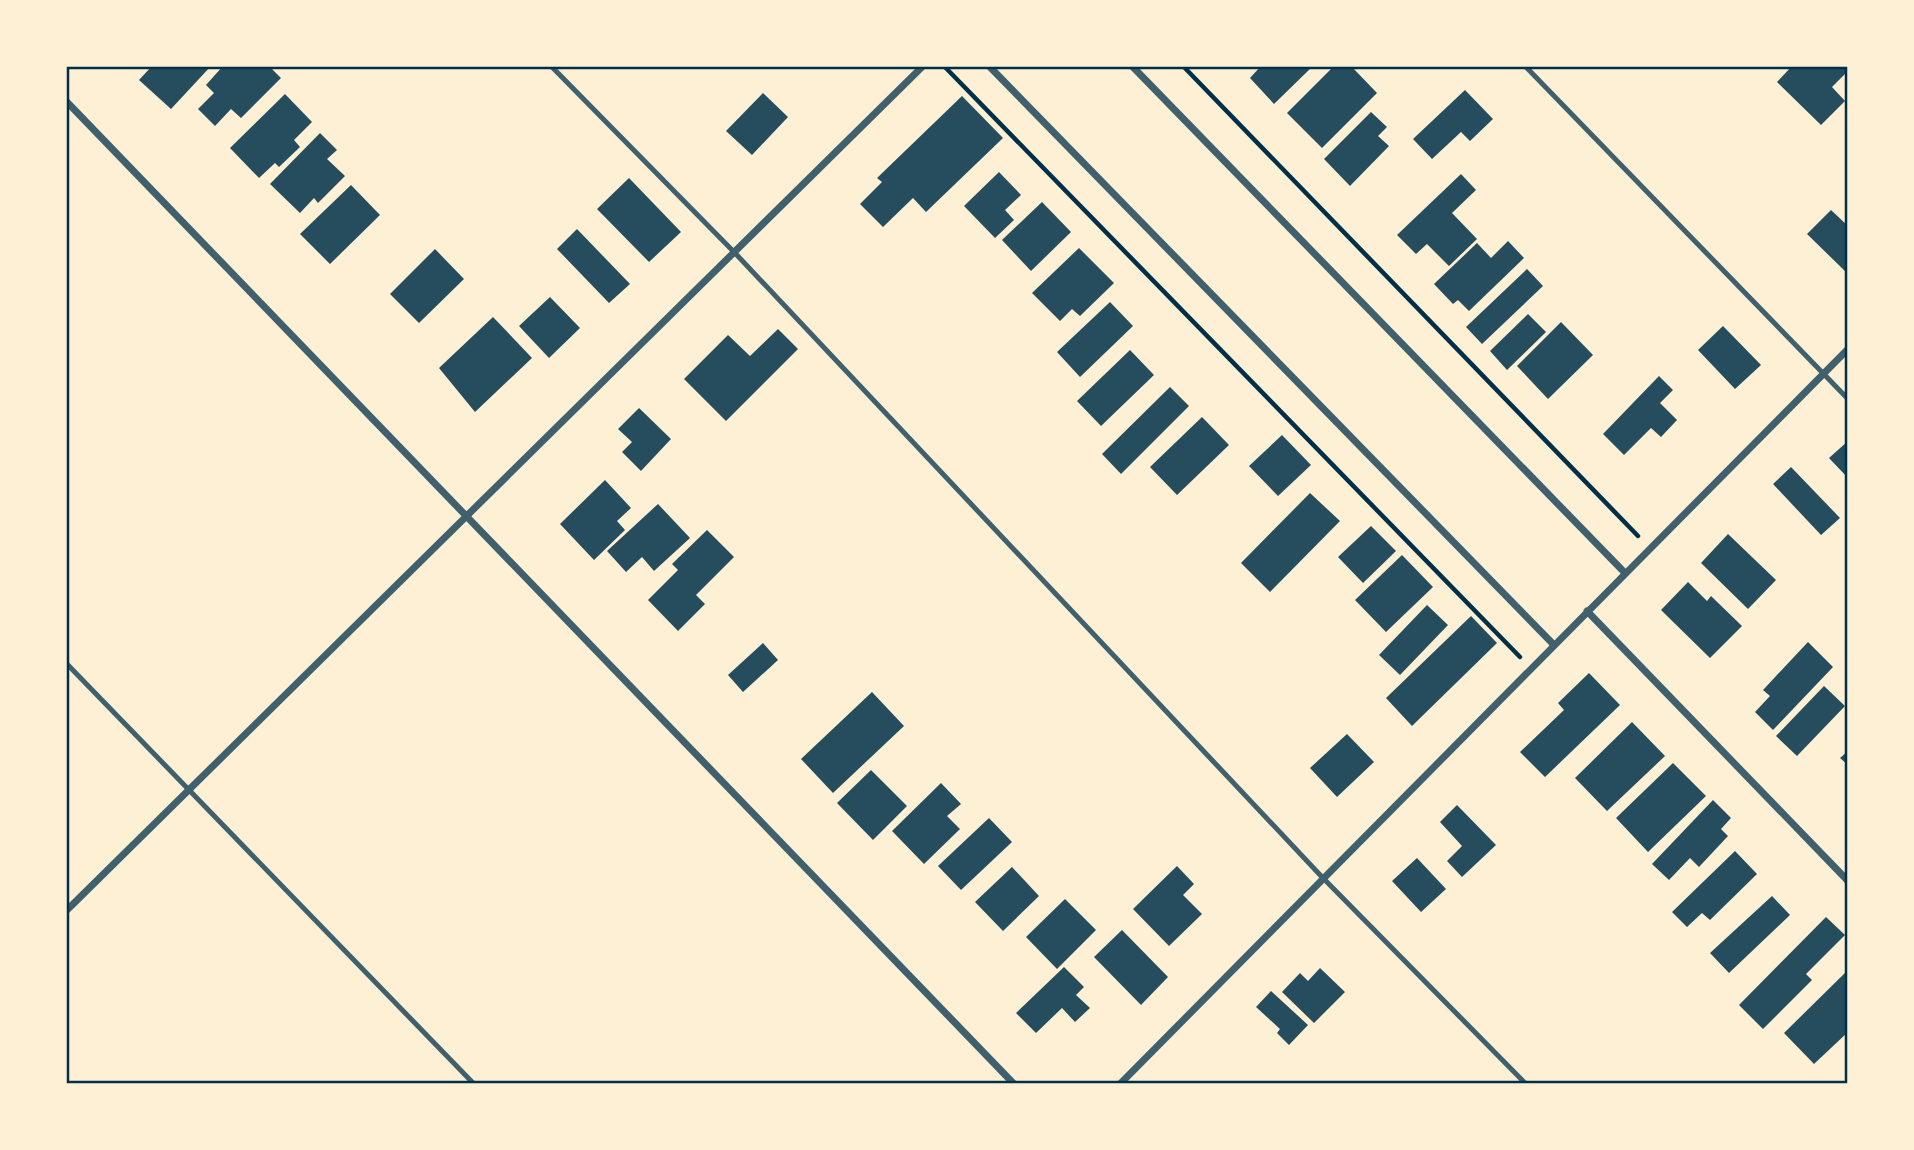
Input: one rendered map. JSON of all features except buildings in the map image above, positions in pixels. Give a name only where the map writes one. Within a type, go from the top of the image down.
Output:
[{"type":"street","points":[[66,911],[923,66]]},
{"type":"street","points":[[989,66],[1554,645]]},
{"type":"street","points":[[1132,66],[1625,573]]},
{"type":"street","points":[[66,101],[1014,1083]]},
{"type":"street","points":[[1120,1083],[1847,349]]},
{"type":"street","points":[[1587,611],[1847,881]]},
{"type":"lane","points":[[551,66],[735,253],[1322,877],[1526,1083]]},
{"type":"lane","points":[[1525,66],[1847,399]]},
{"type":"lane","points":[[66,663],[474,1083]]},
{"type":"path","points":[[944,66],[1530,668]]},
{"type":"path","points":[[1183,66],[1650,548]]}]
